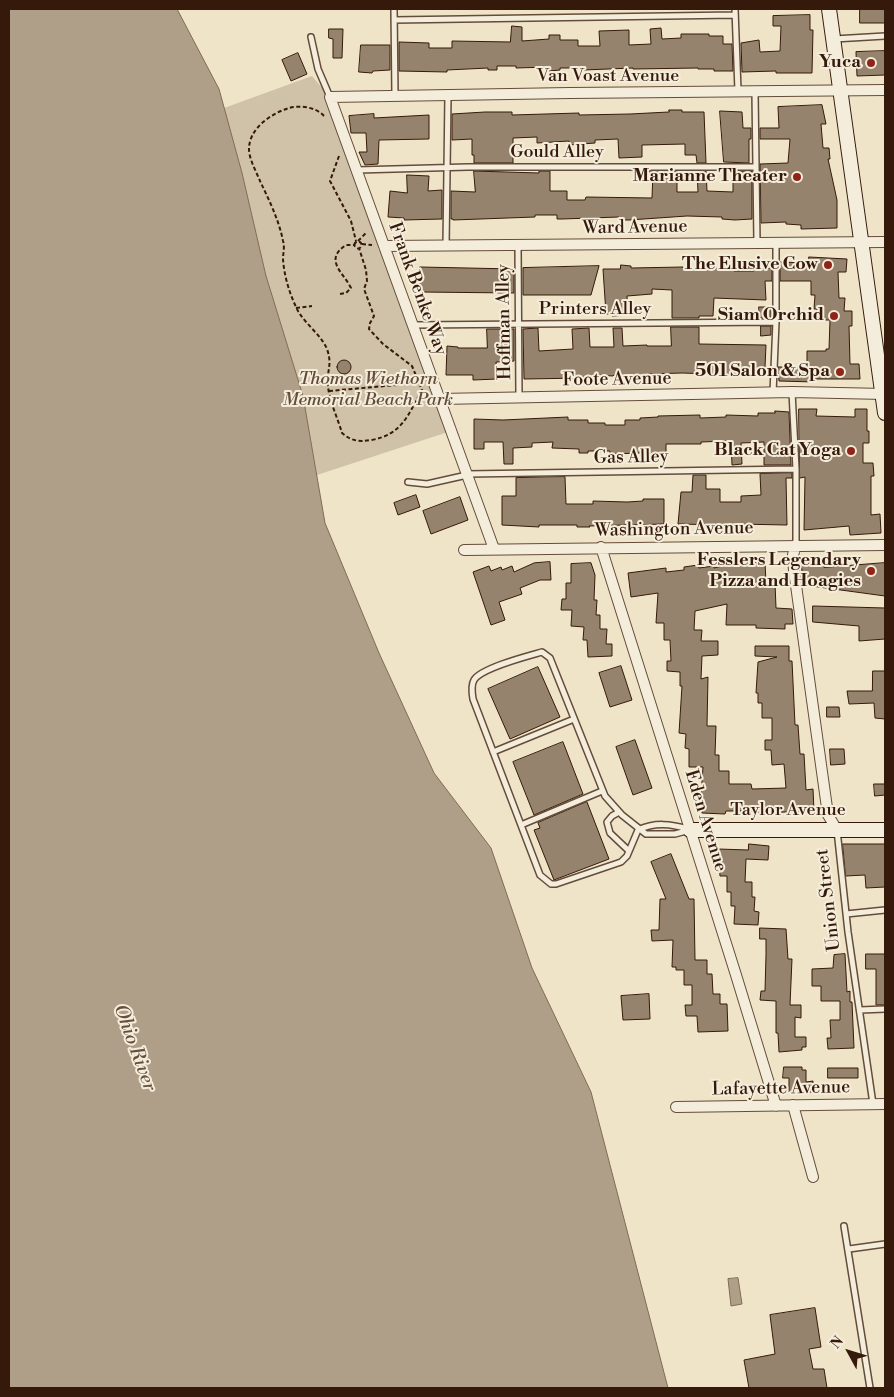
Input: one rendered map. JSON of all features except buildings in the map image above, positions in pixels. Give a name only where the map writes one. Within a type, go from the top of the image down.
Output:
[{"type":"main road","points":[[830,9],[884,394],[885,414]]},
{"type":"main road","name":"Taylor Avenue","points":[[690,830],[885,830]]},
{"type":"street","name":"Van Voast Avenue","points":[[330,97],[570,92],[885,90]]},
{"type":"street","name":"Frank Benke Way","points":[[330,97],[494,549]]},
{"type":"street","name":"Ward Avenue","points":[[384,246],[885,242]]},
{"type":"street","name":"Foote Avenue","points":[[440,399],[792,392],[884,394]]},
{"type":"street","name":"Union Street","points":[[796,545],[793,555],[794,571],[828,815],[837,830]]},
{"type":"street","name":"Washington Avenue","points":[[464,550],[885,545]]},
{"type":"street","name":"Eden Avenue","points":[[601,547],[776,1106]]},
{"type":"street","name":"Lafayette Avenue","points":[[676,1107],[885,1104]]},
{"type":"street","points":[[794,1105],[813,1177]]},
{"type":"lane","points":[[394,9],[395,96]]},
{"type":"lane","points":[[735,9],[738,92]]},
{"type":"lane","points":[[394,20],[735,15]]},
{"type":"lane","points":[[834,39],[885,36]]},
{"type":"lane","points":[[311,37],[318,69],[330,97]]},
{"type":"lane","points":[[756,92],[757,243]]},
{"type":"lane","points":[[446,246],[448,95]]},
{"type":"lane","name":"Gould Alley","points":[[357,170],[448,167],[756,167]]},
{"type":"lane","points":[[773,393],[776,322],[776,243]]},
{"type":"lane","name":"Hoffman Alley","points":[[518,246],[519,398]]},
{"type":"lane","name":"Printers Alley","points":[[414,325],[776,322]]},
{"type":"lane","points":[[792,392],[796,469],[796,545]]},
{"type":"lane","name":"Gas Alley","points":[[408,482],[427,484],[466,475],[796,469]]},
{"type":"lane","points":[[690,830],[672,824],[648,825],[638,830],[629,852],[620,862],[556,884],[551,884],[540,875],[493,752],[473,699],[472,688],[474,680],[483,672],[542,652],[550,658],[605,796],[638,830],[646,834],[675,834],[690,830]]},
{"type":"lane","points":[[493,752],[574,720]]},
{"type":"lane","points":[[521,825],[602,792]]},
{"type":"lane","points":[[619,812],[607,822],[610,833],[629,852]]},
{"type":"lane","name":"Union Street","points":[[837,830],[846,914],[873,1104]]},
{"type":"lane","points":[[846,914],[885,910]]},
{"type":"lane","points":[[860,1010],[885,1009]]},
{"type":"lane","points":[[844,1226],[870,1388]]},
{"type":"lane","points":[[849,1249],[885,1244]]},
{"type":"path","points":[[328,120],[322,113],[312,108],[302,106],[291,107],[266,120],[254,133],[249,149],[254,166],[274,211],[284,242],[283,258],[286,278],[296,308],[305,322],[326,346],[331,361],[328,386],[342,433],[348,439],[365,441],[381,438],[394,432],[401,426],[422,390],[412,366],[383,344],[369,329],[374,316],[364,290],[367,281],[366,270],[359,248],[361,243],[356,242]]},
{"type":"path","points":[[346,141],[330,180],[351,221],[356,242],[354,245]]},
{"type":"path","points":[[340,294],[346,293],[351,288],[339,272],[336,264],[337,254],[346,245],[354,245],[356,248],[359,248]]},
{"type":"path","points":[[296,308],[312,306]]},
{"type":"path","points":[[329,391],[419,383]]},
{"type":"green space","name":"Thomas Wiethorn Memorial Beach Park","points":[[312,76],[330,97],[451,431],[317,475],[303,396],[266,276],[242,173],[224,108]]},
{"type":"water","name":"Ohio River","points":[[9,9],[177,9],[219,89],[242,173],[266,276],[303,396],[325,523],[379,653],[434,773],[491,848],[532,968],[591,1092],[668,1388],[9,1388]]},
{"type":"water","points":[[738,1278],[742,1304],[731,1306],[728,1279]]},
{"type":"place","name":"Yuca","points":[[871,63]]},
{"type":"place","name":"Marianne Theater","points":[[797,177]]},
{"type":"place","name":"The Elusive Cow","points":[[828,265]]},
{"type":"place","name":"Siam Orchid","points":[[834,316]]},
{"type":"place","name":"501 Salon & Spa","points":[[840,372]]},
{"type":"place","name":"Black Cat Yoga","points":[[851,451]]},
{"type":"place","name":"Fesslers Legendary Pizza and Hoagies","points":[[871,571]]}]
